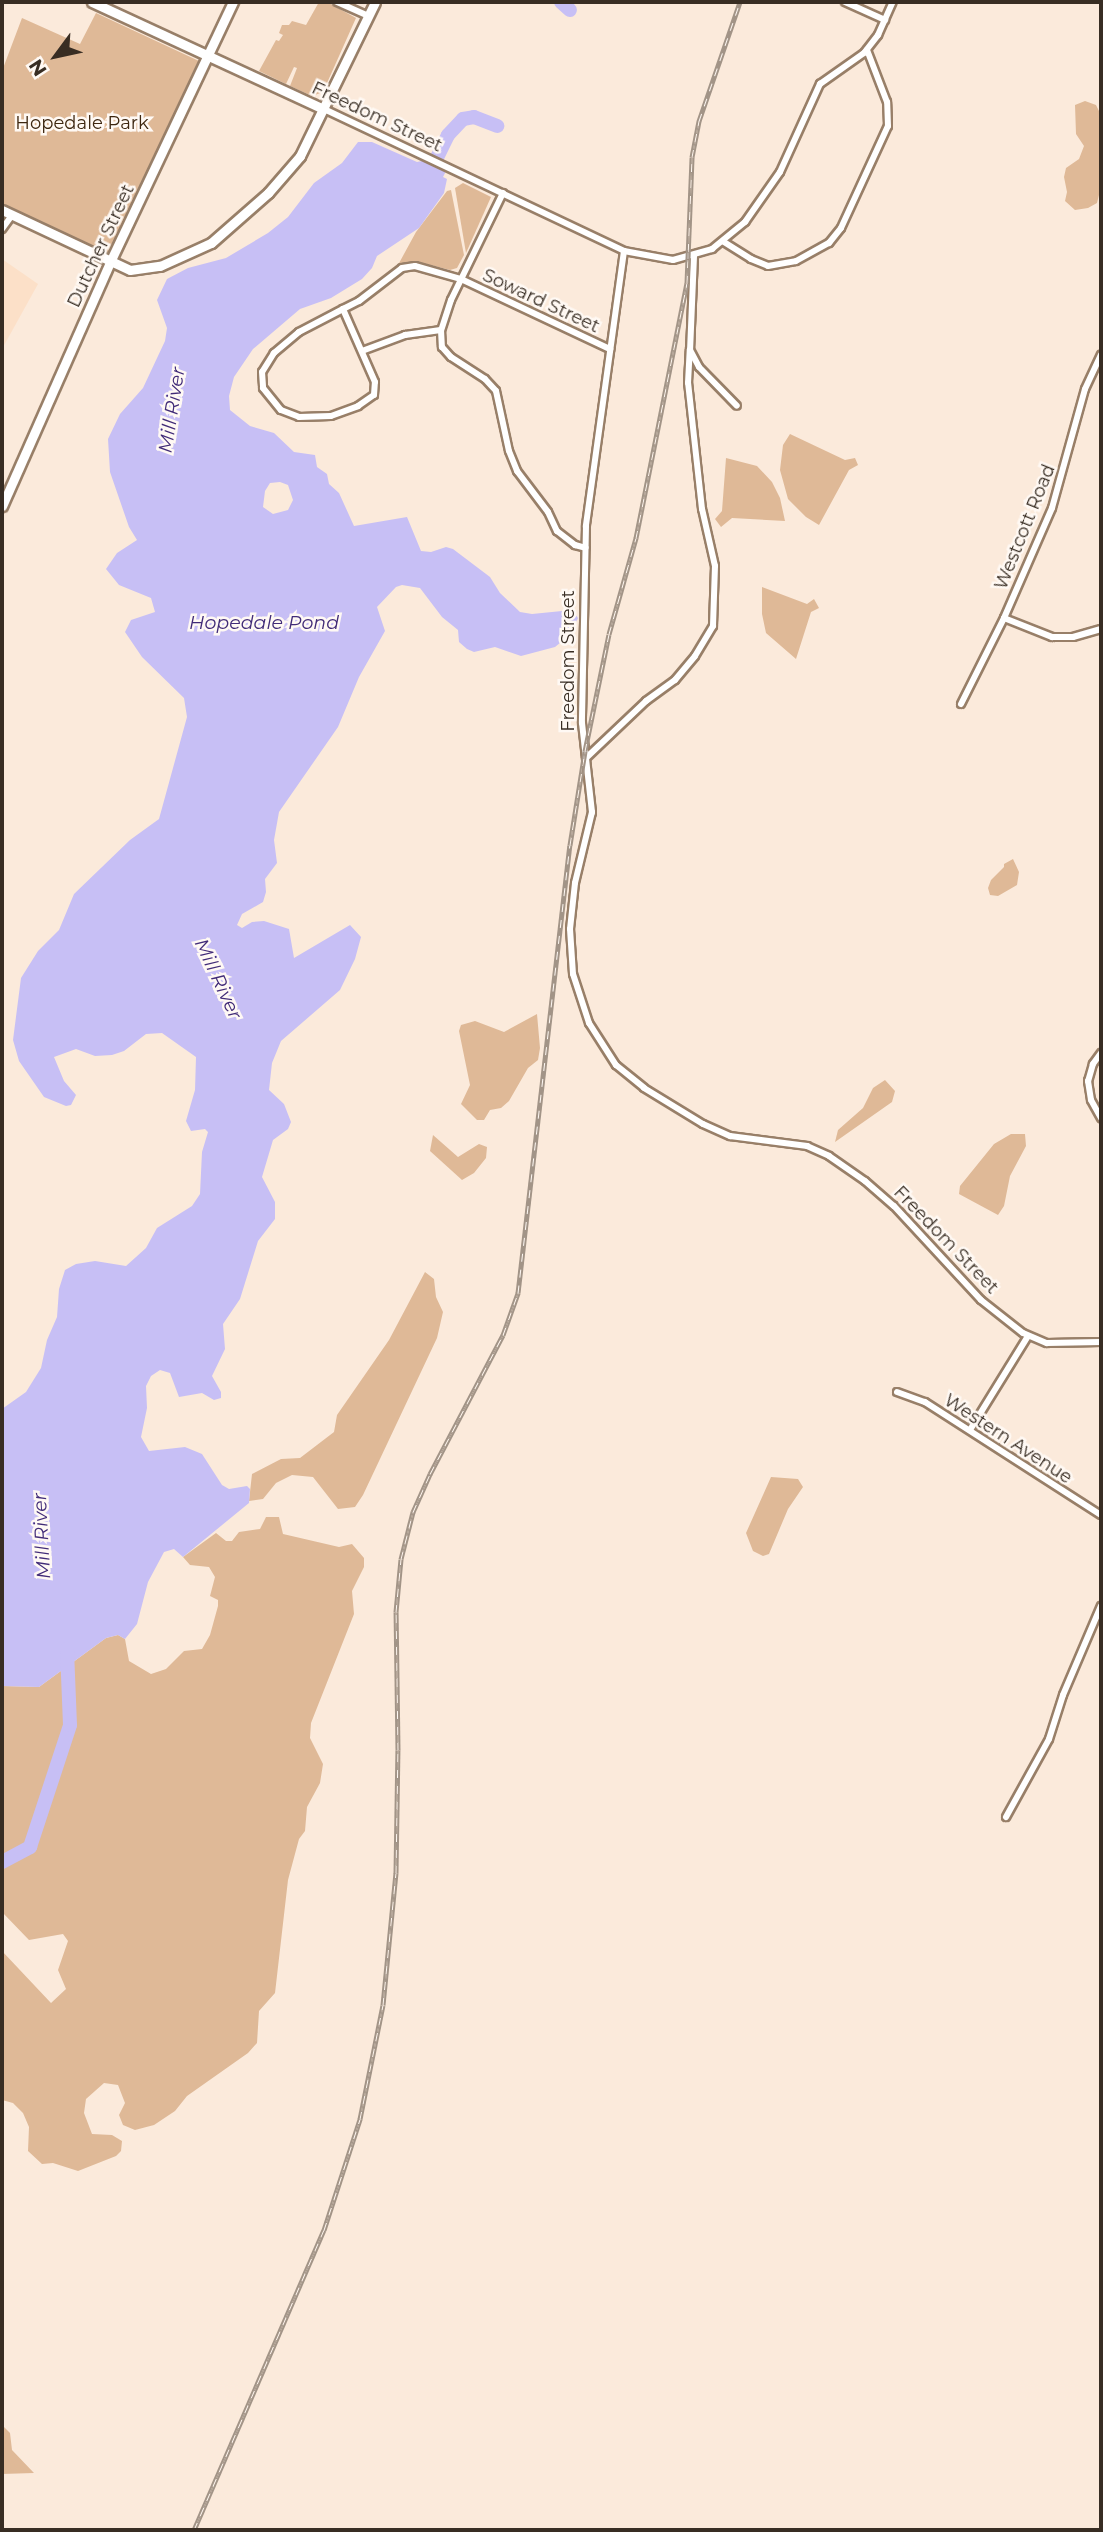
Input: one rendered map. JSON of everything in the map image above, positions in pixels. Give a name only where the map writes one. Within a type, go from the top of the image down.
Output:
[{"type":"street","name":"Freedom Street","points":[[92,2],[109,5],[208,55],[624,251],[589,489],[586,548],[582,723],[592,812],[572,898],[571,953],[577,989],[589,1024],[607,1054],[644,1088],[719,1132],[743,1139],[791,1142],[829,1156],[894,1206],[981,1300],[1028,1336],[1047,1343],[1101,1342]]},
{"type":"street","name":"Dutcher Street","points":[[3,500],[110,261],[233,2]]},
{"type":"street","points":[[337,2],[368,16]]},
{"type":"street","points":[[2,210],[130,270],[145,270],[186,255],[221,236],[291,168],[324,109],[375,2]]},
{"type":"street","points":[[845,2],[885,20]]},
{"type":"street","points":[[624,251],[660,260],[694,256],[724,242],[745,222],[780,172],[820,84],[867,50],[893,2]]},
{"type":"street","points":[[724,242],[751,259],[768,265],[796,261],[830,243],[841,228],[888,126],[887,102],[867,50]]},
{"type":"street","points":[[503,194],[461,279],[440,330],[445,352],[485,379],[496,391],[509,451],[517,471],[548,512],[558,531],[575,545],[586,548]]},
{"type":"street","points":[[2,229],[12,215]]},
{"type":"street","points":[[586,758],[652,696],[675,680],[695,656],[713,626],[715,566],[702,509],[688,383],[694,256]]},
{"type":"street","name":"Soward Street","points":[[343,309],[359,301],[402,268],[428,267],[461,279],[610,349]]},
{"type":"street","points":[[343,309],[377,390],[349,411],[320,418],[299,417],[274,404],[263,388],[262,372],[282,345],[309,324],[343,309]]},
{"type":"street","points":[[362,351],[405,335],[440,330]]},
{"type":"street","points":[[690,350],[699,367],[737,406]]},
{"type":"street","name":"Westcott Road","points":[[961,705],[1004,618],[1052,508],[1085,389],[1101,355]]},
{"type":"street","points":[[1004,618],[1052,638],[1073,637],[1101,629]]},
{"type":"street","points":[[1101,1053],[1093,1064],[1088,1081],[1091,1100],[1101,1118]]},
{"type":"street","points":[[970,1430],[1028,1336]]},
{"type":"street","name":"Western Avenue","points":[[897,1392],[925,1402],[1101,1515]]},
{"type":"street","points":[[1006,1817],[1049,1740],[1063,1696],[1101,1606]]},
{"type":"shaded area","points":[[2,259],[38,284],[2,349]]},
{"type":"green space","points":[[319,2],[327,2],[356,18],[323,92],[312,96],[290,86],[297,68],[294,67],[286,84],[259,71],[276,40],[279,41],[283,35],[279,33],[282,25],[289,25],[292,21],[306,25]]},
{"type":"green space","name":"Hopedale Park","points":[[96,13],[199,61],[108,255],[2,205],[2,71],[22,18],[80,44]]},
{"type":"green space","points":[[1085,101],[1096,105],[1101,115],[1101,187],[1097,203],[1075,210],[1065,201],[1067,192],[1064,177],[1066,168],[1079,159],[1084,146],[1076,134],[1075,105]]},
{"type":"green space","points":[[463,183],[491,197],[466,253],[455,188]]},
{"type":"green space","points":[[451,190],[464,255],[457,268],[450,270],[419,262],[398,265],[416,232],[447,191]]},
{"type":"green space","points":[[790,434],[845,460],[855,458],[858,465],[849,470],[819,525],[806,517],[788,499],[780,470],[783,445]]},
{"type":"green space","points":[[726,458],[757,466],[772,482],[780,498],[785,521],[732,518],[721,527],[715,519],[722,511]]},
{"type":"green space","points":[[762,587],[807,604],[814,599],[819,608],[811,612],[796,659],[766,633],[762,614]]},
{"type":"green space","points":[[1013,859],[1019,872],[1017,885],[998,896],[990,895],[988,888],[991,880],[1004,864]]},
{"type":"green space","points":[[537,1014],[540,1048],[538,1060],[528,1068],[509,1101],[501,1108],[490,1110],[484,1120],[477,1120],[461,1104],[470,1085],[459,1031],[461,1025],[475,1021],[504,1032]]},
{"type":"green space","points":[[885,1080],[895,1091],[892,1102],[835,1142],[838,1130],[863,1108],[873,1088]]},
{"type":"green space","points":[[1011,1134],[1025,1134],[1026,1146],[1010,1176],[1004,1206],[998,1215],[959,1194],[960,1186],[994,1144]]},
{"type":"green space","points":[[433,1135],[458,1157],[479,1144],[487,1147],[486,1158],[474,1173],[462,1180],[430,1151]]},
{"type":"green space","points":[[425,1272],[434,1279],[436,1297],[443,1312],[437,1338],[355,1507],[338,1509],[313,1477],[292,1475],[276,1483],[263,1499],[249,1501],[252,1474],[281,1459],[300,1458],[334,1432],[337,1415],[389,1340]]},
{"type":"green space","points":[[771,1477],[798,1479],[803,1487],[788,1509],[769,1554],[763,1556],[753,1551],[746,1533]]},
{"type":"green space","points":[[266,1517],[279,1517],[283,1534],[339,1547],[352,1544],[364,1558],[364,1567],[352,1591],[354,1614],[311,1723],[310,1738],[323,1764],[320,1783],[307,1807],[305,1831],[299,1839],[288,1880],[275,1993],[259,2011],[257,2043],[248,2053],[187,2096],[175,2111],[154,2125],[135,2130],[123,2125],[119,2115],[125,2103],[118,2085],[104,2083],[86,2099],[84,2113],[92,2134],[112,2135],[122,2141],[121,2151],[116,2156],[78,2171],[53,2163],[42,2164],[28,2151],[29,2127],[23,2113],[13,2103],[2,2100],[2,1951],[51,2003],[66,1989],[58,1970],[68,1941],[63,1934],[29,1940],[2,1912],[2,1686],[39,1687],[106,1638],[118,1635],[125,1639],[129,1661],[151,1674],[166,1669],[184,1651],[202,1649],[210,1635],[218,1606],[218,1600],[210,1596],[215,1577],[209,1567],[190,1565],[183,1557],[216,1533],[226,1541],[232,1541],[239,1532],[260,1529]]},
{"type":"green space","points":[[2,2425],[10,2433],[12,2450],[34,2473],[2,2474]]},
{"type":"water","name":"Hopedale Pond","points":[[358,142],[372,142],[417,162],[422,161],[426,152],[450,163],[443,177],[447,179],[444,193],[419,228],[377,256],[372,268],[362,279],[331,298],[300,309],[253,349],[234,377],[229,396],[230,410],[250,426],[274,433],[294,452],[315,455],[317,467],[327,474],[329,484],[339,493],[354,526],[407,517],[421,551],[431,552],[446,547],[453,549],[490,577],[500,593],[520,612],[532,614],[572,610],[578,618],[571,634],[555,647],[521,656],[495,647],[474,652],[467,649],[459,642],[458,630],[442,617],[420,588],[402,585],[396,587],[377,607],[385,631],[359,677],[338,727],[279,812],[274,840],[277,863],[265,879],[266,892],[263,902],[242,914],[237,925],[242,928],[252,922],[264,921],[289,929],[294,958],[350,925],[361,937],[355,959],[340,990],[281,1041],[272,1063],[269,1090],[284,1104],[291,1122],[288,1129],[273,1140],[262,1177],[275,1202],[275,1219],[258,1241],[240,1299],[223,1324],[225,1349],[212,1376],[221,1392],[221,1398],[214,1400],[202,1393],[179,1397],[170,1373],[160,1370],[151,1376],[146,1386],[147,1408],[141,1437],[149,1451],[185,1447],[202,1454],[222,1485],[229,1489],[247,1486],[250,1489],[249,1503],[183,1557],[174,1549],[164,1552],[148,1582],[137,1624],[125,1639],[118,1635],[106,1638],[39,1687],[2,1686],[2,1409],[26,1392],[41,1368],[47,1340],[57,1317],[59,1289],[65,1270],[76,1264],[95,1261],[126,1266],[146,1248],[157,1228],[192,1206],[200,1194],[202,1152],[208,1132],[205,1129],[191,1131],[186,1121],[195,1090],[196,1057],[162,1033],[146,1034],[124,1051],[112,1055],[95,1056],[76,1049],[54,1057],[64,1081],[76,1095],[71,1105],[66,1106],[44,1097],[19,1061],[13,1040],[21,978],[38,951],[59,930],[74,894],[130,840],[159,819],[187,717],[184,698],[142,657],[125,632],[131,620],[155,612],[151,598],[119,585],[106,569],[117,553],[137,540],[129,527],[110,472],[108,439],[120,414],[143,388],[165,341],[167,328],[157,300],[167,279],[188,268],[226,258],[268,233],[288,217],[314,183],[342,163]],"holes":[[[270,483],[288,485],[293,500],[288,510],[273,514],[263,507],[265,491]]]},
{"type":"waterway","name":"Mill River","points":[[561,2],[570,10]]},
{"type":"waterway","name":"Mill River","points":[[429,174],[448,135],[463,119],[474,117],[497,126]]},
{"type":"waterway","name":"Mill River","points":[[2,1862],[30,1847],[70,1725],[67,1649]]},
{"type":"railway","points":[[194,2530],[324,2230],[360,2119],[383,2005],[396,1873],[396,1612],[401,1559],[413,1512],[503,1335],[518,1293],[570,845],[585,751],[609,634],[636,538],[687,283],[692,157],[699,121],[740,2]]}]
